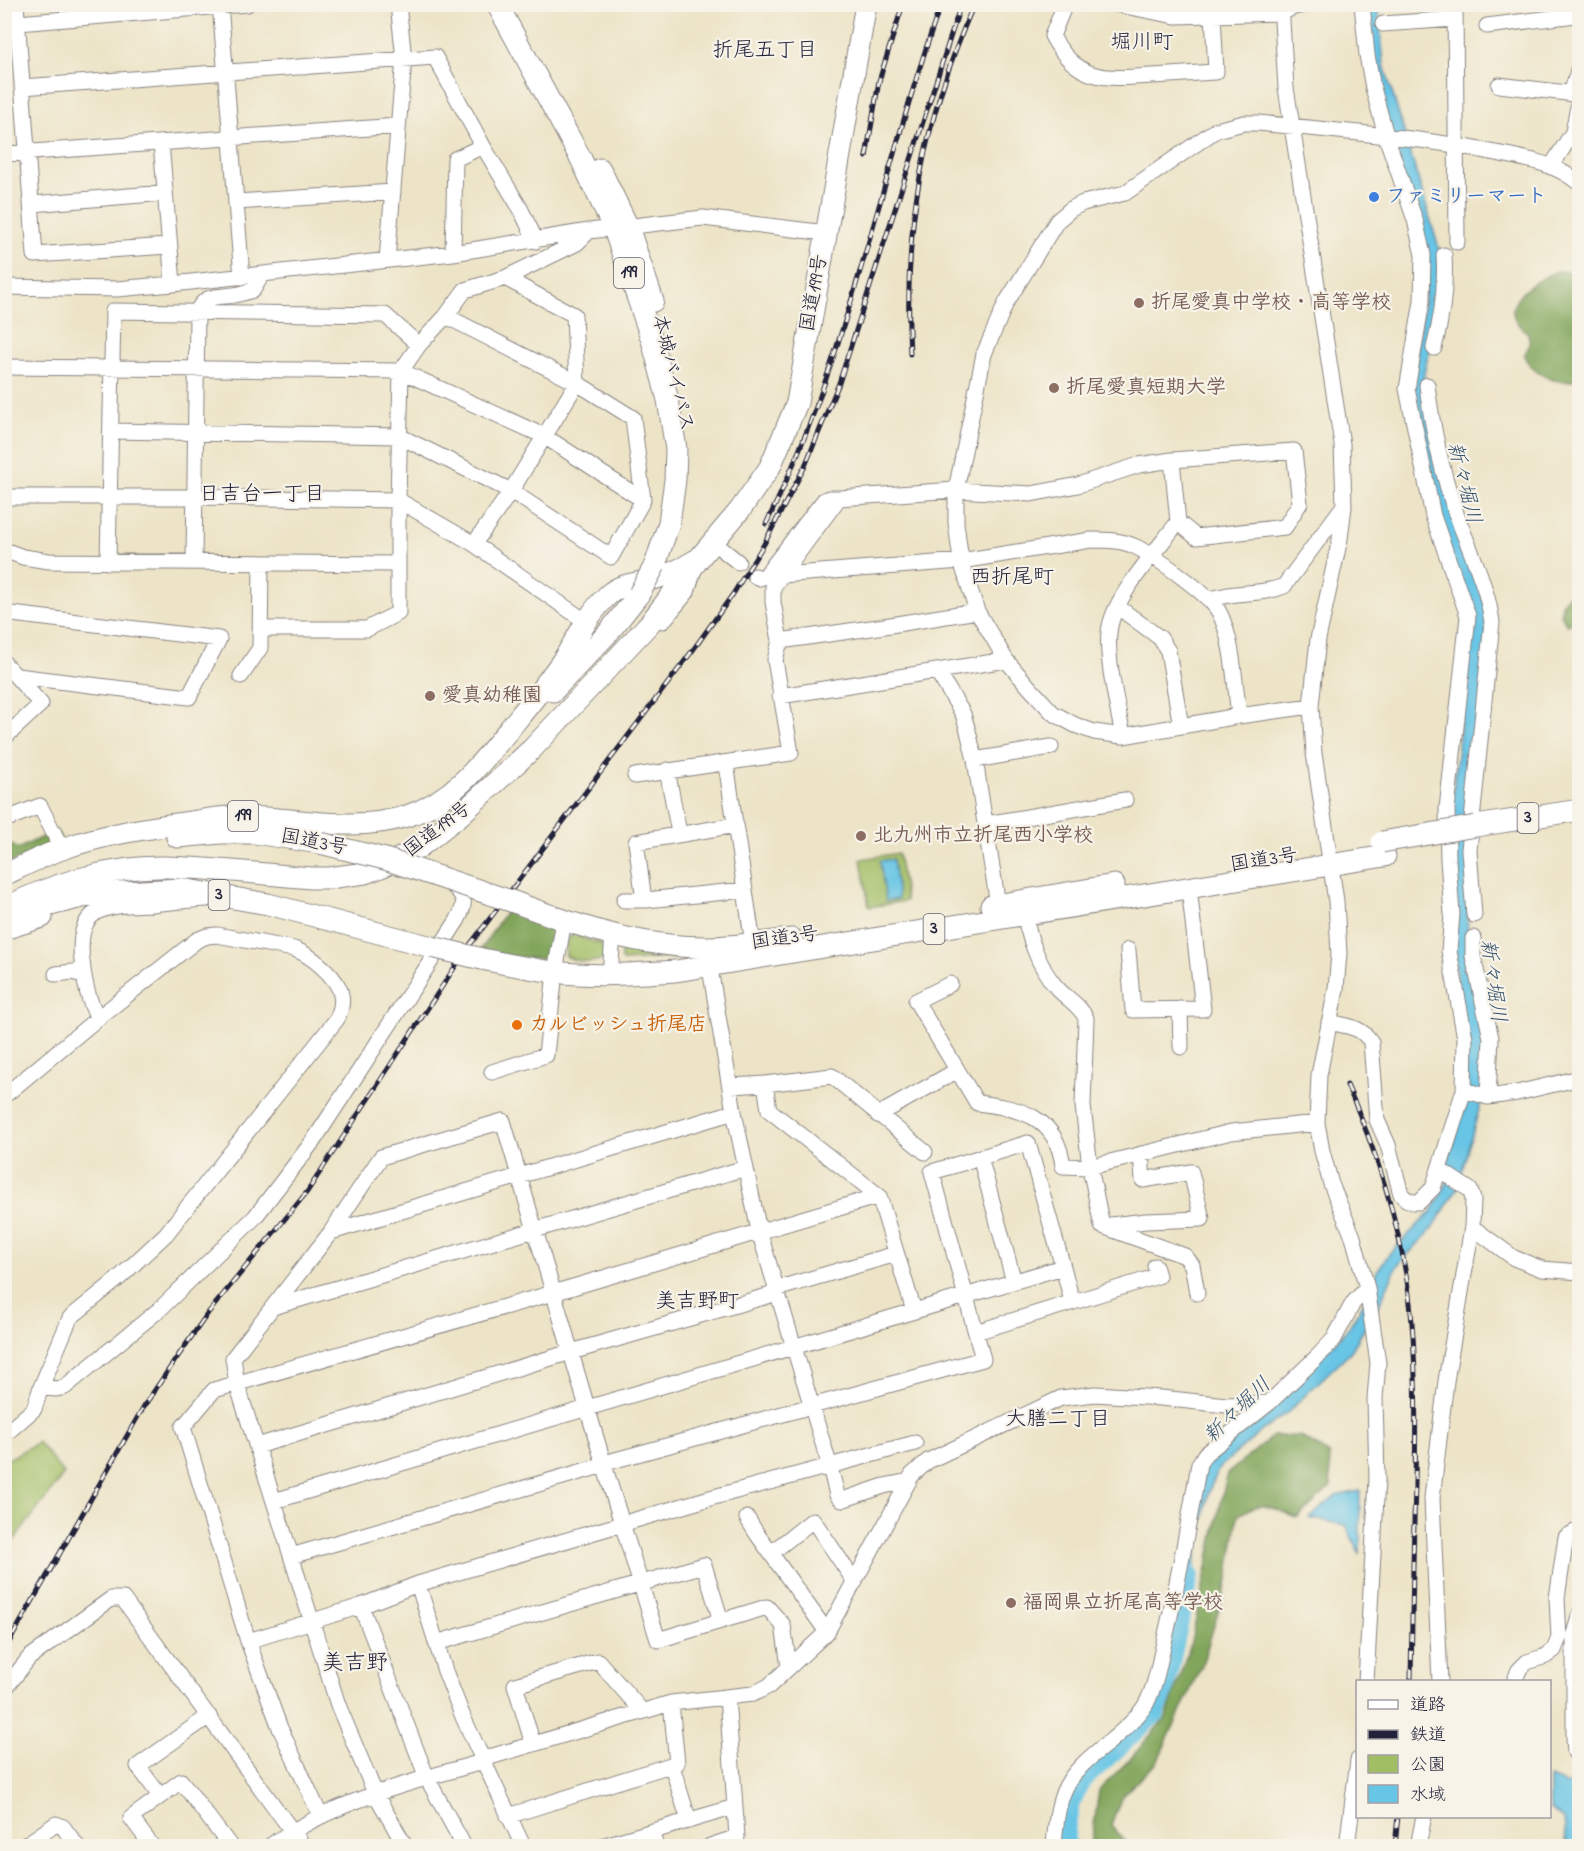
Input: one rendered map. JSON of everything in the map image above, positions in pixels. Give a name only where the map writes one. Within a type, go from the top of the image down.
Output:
[{"type":"highway","name":"本城バイパス","points":[[496,4],[621,228]]},
{"type":"highway","name":"本城バイパス","points":[[475,771],[608,633],[646,588],[663,562],[675,480],[676,449],[668,400],[621,228],[566,102],[512,4]]},
{"type":"highway","name":"国道199号","points":[[4,909],[69,882],[117,872],[153,868],[198,869],[311,878],[365,873],[390,864],[412,852],[441,831],[532,749],[650,623],[756,489],[770,467],[796,403],[866,4]]},
{"type":"highway","name":"国道199号","points":[[4,875],[62,849],[153,826],[216,818],[266,817],[349,825],[390,821],[425,808],[442,799],[475,771],[567,653],[585,621],[614,590],[628,583],[646,588],[703,554]]},
{"type":"highway","name":"本城バイパス","points":[[412,852],[441,828],[617,644],[648,606],[646,588]]},
{"type":"highway","name":"国道3号","points":[[1477,834],[1580,810]]},
{"type":"highway","name":"国道3号","points":[[4,887],[74,857],[152,840],[209,834],[255,833],[320,843],[385,859],[564,921],[613,935],[667,944],[709,956],[1477,834],[1580,824]]},
{"type":"highway","name":"国道3号","points":[[4,919],[27,910],[82,897],[120,892],[182,889],[258,902],[482,959],[555,972],[610,975],[676,971],[709,956],[753,944],[999,905],[1023,907],[1189,888],[1330,857]]},
{"type":"highway","points":[[4,928],[55,904],[71,892],[88,884],[118,879],[163,876],[311,878]]},
{"type":"highway","points":[[4,928],[72,906],[151,896],[211,898],[270,907],[328,921]]},
{"type":"street","points":[[16,4],[35,255],[168,246]]},
{"type":"street","points":[[18,23],[247,4]]},
{"type":"street","points":[[387,260],[404,59],[398,4]]},
{"type":"street","points":[[1065,4],[1052,36],[1061,53],[1078,68],[1088,73],[1116,78],[1216,72],[1213,10]]},
{"type":"street","points":[[1115,4],[1175,16],[1213,10],[1281,9],[1310,4]]},
{"type":"street","points":[[1329,1022],[1355,1028],[1365,1033],[1371,1042],[1377,1120],[1388,1145],[1401,1194],[1413,1202],[1424,1199],[1443,1172],[1464,1090],[1465,1038],[1449,951],[1452,914],[1447,809],[1468,616],[1433,516],[1407,389],[1421,310],[1423,255],[1397,137],[1370,77],[1362,4]]},
{"type":"street","points":[[220,6],[242,276]]},
{"type":"street","points":[[1281,9],[1283,59],[1292,126],[1342,444],[1344,506],[1340,539],[1318,639],[1311,706],[1314,753],[1336,902],[1339,953],[1336,989],[1319,1075],[1317,1123],[1331,1184],[1353,1237],[1367,1288],[1378,1363],[1377,1479],[1366,1680]]},
{"type":"street","points":[[1383,24],[1455,12],[1457,242]]},
{"type":"street","points":[[1487,26],[1576,13]]},
{"type":"street","points":[[22,87],[435,57],[483,146],[520,208],[536,241]]},
{"type":"street","points":[[1571,94],[1580,64]]},
{"type":"street","points":[[1499,85],[1575,94],[1579,101],[1573,132],[1551,166]]},
{"type":"street","points":[[1311,706],[1123,736],[1094,732],[1053,713],[1006,660],[977,611],[960,561],[956,524],[956,490],[984,354],[1006,303],[1057,221],[1071,209],[1083,203],[1125,193],[1216,130],[1244,123],[1292,126],[1457,145],[1551,166],[1580,184]]},
{"type":"street","points":[[4,154],[398,126]]},
{"type":"street","points":[[161,143],[173,284]]},
{"type":"street","points":[[453,253],[455,159],[483,146]]},
{"type":"street","points":[[236,202],[393,192]]},
{"type":"street","points":[[32,204],[165,193]]},
{"type":"street","points":[[4,287],[117,290],[453,253],[589,231],[703,219],[826,233]]},
{"type":"street","points":[[261,628],[367,629],[398,613],[401,371],[419,345],[446,316],[465,290],[505,278],[577,243],[589,231]]},
{"type":"street","points":[[1434,348],[1440,325],[1445,271],[1444,255]]},
{"type":"street","points":[[194,562],[197,312],[201,303],[212,296],[234,295],[253,290],[262,274]]},
{"type":"street","points":[[474,544],[511,491],[577,383],[574,315],[505,278]]},
{"type":"street","points":[[108,562],[113,311],[385,315],[419,345]]},
{"type":"street","points":[[111,431],[399,436],[511,491],[611,557],[642,500],[633,418],[577,383],[446,316]]},
{"type":"street","points":[[4,367],[401,371],[544,436],[642,500]]},
{"type":"street","points":[[1427,385],[1436,436],[1456,513],[1490,604],[1492,622],[1469,850],[1474,915]]},
{"type":"street","points":[[755,576],[760,578],[765,576],[824,500],[956,490],[1031,494],[1078,484],[1139,465],[1172,460],[1294,451],[1300,503],[1285,527],[1196,537],[1178,522]]},
{"type":"street","points":[[1123,736],[1109,646],[1110,625],[1124,594],[1178,522],[1172,460]]},
{"type":"street","points":[[4,497],[398,500],[474,544],[585,621]]},
{"type":"street","points":[[635,776],[791,753],[775,660],[780,640],[772,602],[773,587],[839,498]]},
{"type":"street","points":[[1210,600],[1223,594],[1273,591],[1284,586],[1344,506]]},
{"type":"street","points":[[782,575],[960,561],[1091,540],[1112,540],[1135,546],[1152,556],[1210,600],[1219,612],[1226,632],[1239,716]]},
{"type":"street","points":[[4,550],[23,557],[49,561],[397,564]]},
{"type":"street","points":[[703,554],[738,562]]},
{"type":"street","points":[[241,676],[260,648],[261,563]]},
{"type":"street","points":[[1118,607],[1160,638],[1165,645],[1181,726]]},
{"type":"street","points":[[780,640],[977,611]]},
{"type":"street","points":[[4,613],[219,639],[189,698],[17,676]]},
{"type":"street","points":[[780,696],[1006,660]]},
{"type":"street","points":[[4,663],[41,704],[4,738]]},
{"type":"street","points":[[937,671],[963,714],[975,760],[999,905]]},
{"type":"street","points":[[975,760],[1051,747]]},
{"type":"street","points":[[726,763],[753,944]]},
{"type":"street","points":[[667,770],[679,833]]},
{"type":"street","points":[[986,824],[1125,800]]},
{"type":"street","points":[[4,820],[40,806],[62,849]]},
{"type":"street","points":[[644,900],[636,842],[736,825]]},
{"type":"street","points":[[41,1387],[56,1389],[65,1387],[160,1309],[255,1217],[314,1140],[464,907],[461,893],[412,852]]},
{"type":"street","points":[[1128,950],[1133,1010],[1203,1009],[1189,888]]},
{"type":"street","points":[[624,900],[745,890]]},
{"type":"street","points":[[98,1018],[91,1006],[84,976],[81,944],[82,932],[95,913],[105,908],[121,905],[211,898]]},
{"type":"street","points":[[1023,907],[1045,972],[1058,989],[1080,1007],[1086,1018],[1083,1106],[1090,1167],[1102,1226]]},
{"type":"street","points":[[492,1072],[546,1055],[555,972],[564,921]]},
{"type":"street","points":[[4,1096],[98,1018],[197,940],[207,936],[217,935],[304,952],[336,982],[341,994],[342,1006],[337,1019],[173,1225],[142,1258],[70,1318],[34,1409],[4,1436]]},
{"type":"street","points":[[610,975],[613,935]]},
{"type":"street","points":[[1473,938],[1473,956],[1491,1038],[1488,1097]]},
{"type":"street","points":[[709,956],[734,1112],[759,1231],[837,1495],[842,1500],[884,1486],[909,1481]]},
{"type":"street","points":[[56,974],[73,972],[84,976]]},
{"type":"street","points":[[950,984],[916,1001],[956,1071],[977,1103],[1018,1109],[1048,1129],[1057,1140],[1063,1166],[1090,1167],[1231,1132],[1317,1123]]},
{"type":"street","points":[[1180,1009],[1180,1047]]},
{"type":"street","points":[[878,1115],[956,1071]]},
{"type":"street","points":[[731,1086],[832,1076],[925,1152]]},
{"type":"street","points":[[1464,1090],[1488,1097],[1517,1094],[1580,1078]]},
{"type":"street","points":[[765,1084],[769,1110],[879,1196],[914,1311]]},
{"type":"street","points":[[331,1232],[734,1112]]},
{"type":"street","points":[[405,1846],[375,1793],[338,1705],[237,1384],[233,1358],[331,1232],[381,1157],[503,1121],[621,1524],[658,1640],[766,1607],[783,1625],[789,1667]]},
{"type":"street","points":[[291,1556],[812,1405],[983,1359],[932,1172],[1028,1143],[1072,1302]]},
{"type":"street","points":[[1102,1226],[1146,1221],[1202,1219],[1191,1172],[1143,1180],[1141,1154]]},
{"type":"street","points":[[980,1157],[1014,1282]]},
{"type":"street","points":[[273,1307],[745,1168]]},
{"type":"street","points":[[1440,1680],[1432,1498],[1446,1381],[1472,1227],[1473,1199],[1470,1190],[1443,1172]]},
{"type":"street","points":[[320,1815],[280,1728],[248,1641],[183,1427],[214,1390],[554,1293],[879,1196]]},
{"type":"street","points":[[1102,1226],[1185,1257],[1192,1265],[1197,1293]]},
{"type":"street","points":[[1472,1227],[1514,1258],[1542,1269],[1580,1272]]},
{"type":"street","points":[[257,1446],[771,1295],[776,1289],[896,1254]]},
{"type":"street","points":[[976,1332],[1158,1276],[1155,1266]]},
{"type":"street","points":[[274,1501],[1063,1267]]},
{"type":"street","points":[[1054,1846],[1056,1816],[1071,1775],[1122,1731],[1145,1705],[1154,1685],[1179,1578],[1199,1464],[1205,1454],[1269,1403],[1334,1339],[1353,1303],[1367,1288]]},
{"type":"street","points":[[277,1845],[291,1831],[320,1815],[375,1793],[482,1762],[490,1756],[671,1703],[753,1694],[769,1686],[827,1632],[912,1475],[928,1461],[1061,1398],[1095,1394],[1227,1405],[1269,1403]]},
{"type":"street","points":[[248,1641],[361,1606],[418,1584],[621,1524],[915,1443]]},
{"type":"street","points":[[747,1518],[827,1632]]},
{"type":"street","points":[[771,1553],[813,1520],[855,1582]]},
{"type":"street","points":[[1515,1680],[1519,1670],[1527,1662],[1546,1656],[1554,1650],[1559,1638],[1557,1598],[1566,1537],[1580,1529]]},
{"type":"street","points":[[436,1643],[704,1565],[721,1621]]},
{"type":"street","points":[[418,1584],[455,1699],[482,1762],[523,1846]]},
{"type":"street","points":[[4,1690],[29,1658],[111,1599],[123,1599],[303,1846]]},
{"type":"street","points":[[361,1606],[427,1778],[464,1846]]},
{"type":"street","points":[[1580,1614],[1574,1634],[1577,1656],[1577,1714],[1574,1738],[1575,1752],[1580,1753]]},
{"type":"street","points":[[532,1744],[515,1685],[598,1661],[642,1711]]},
{"type":"street","points":[[712,1846],[737,1837],[728,1697]]},
{"type":"street","points":[[508,1816],[677,1763],[671,1703]]},
{"type":"street","points":[[160,1796],[138,1766],[209,1716]]},
{"type":"street","points":[[672,1766],[689,1821]]},
{"type":"street","points":[[1347,1846],[1356,1776]]},
{"type":"street","points":[[152,1846],[131,1818],[181,1781],[230,1846]]},
{"type":"street","points":[[602,1846],[735,1807]]},
{"type":"street","points":[[1418,1846],[1424,1818]]},
{"type":"street","points":[[24,1846],[56,1824],[63,1827],[78,1846]]},
{"type":"street","points":[[651,1832],[656,1846]]},
{"type":"green space","points":[[1558,271],[1579,273],[1579,378],[1572,381],[1548,378],[1528,363],[1524,356],[1530,344],[1528,333],[1517,323],[1513,314],[1514,305],[1519,296],[1537,281]]},
{"type":"green space","points":[[1579,586],[1579,620],[1567,625],[1561,614],[1562,602]]},
{"type":"green space","points":[[56,830],[62,841],[5,865],[5,844],[9,843],[18,849]]},
{"type":"green space","points":[[898,853],[906,901],[869,907],[861,859]]},
{"type":"green space","points":[[508,908],[552,926],[555,930],[550,939],[549,958],[507,956],[481,949]]},
{"type":"green space","points":[[574,935],[601,944],[605,948],[604,958],[585,961],[566,956],[567,941]]},
{"type":"green space","points":[[624,949],[693,957],[623,961],[621,951]]},
{"type":"green space","points":[[1273,1436],[1300,1436],[1329,1454],[1331,1487],[1297,1518],[1267,1506],[1254,1507],[1238,1516],[1228,1580],[1202,1665],[1157,1762],[1122,1796],[1111,1825],[1129,1846],[1091,1846],[1099,1790],[1131,1758],[1166,1717],[1191,1642],[1227,1474]]},
{"type":"green space","points":[[38,1442],[64,1474],[5,1552],[5,1461]]},
{"type":"water","points":[[1365,5],[1378,5],[1384,65],[1440,252],[1435,332],[1423,383],[1488,614],[1468,904],[1467,958],[1479,1022],[1483,1021],[1487,1045],[1481,1102],[1457,1189],[1433,1228],[1397,1266],[1379,1305],[1351,1351],[1287,1413],[1263,1430],[1219,1468],[1208,1494],[1188,1601],[1181,1599],[1204,1463],[1321,1358],[1349,1327],[1377,1271],[1389,1254],[1432,1211],[1448,1181],[1446,1167],[1467,1102],[1454,950],[1451,812],[1472,616],[1439,523],[1411,396],[1428,269],[1375,86]]},
{"type":"water","points":[[893,859],[898,899],[886,901],[880,861]]},
{"type":"water","points":[[1360,1491],[1360,1555],[1346,1525],[1309,1518],[1336,1496]]},
{"type":"water","points":[[1551,1778],[1565,1784],[1579,1785],[1579,1846],[1567,1846],[1564,1819],[1551,1810]]},
{"type":"waterway","name":"新々堀川","points":[[1064,1846],[1070,1804],[1081,1781],[1155,1713],[1164,1690],[1189,1575]]},
{"type":"railway","points":[[866,157],[879,81],[903,4]]},
{"type":"railway","points":[[766,524],[795,462],[841,333],[919,69],[941,4]]},
{"type":"railway","points":[[4,1651],[144,1406],[176,1359],[208,1313],[307,1192],[466,950],[693,650],[733,594],[764,544],[805,466],[839,383],[961,4]]},
{"type":"railway","points":[[910,354],[910,262],[920,175],[929,133],[942,91],[974,4]]},
{"type":"railway","points":[[1347,1085],[1386,1187],[1405,1267],[1412,1318],[1416,1413],[1411,1680]]},
{"type":"railway","points":[[1395,1846],[1398,1818]]},
{"type":"place","name":"ファミリーマート","points":[[1374,197]]},
{"type":"place","name":"折尾愛真中学校・高等学校","points":[[1139,303]]},
{"type":"place","name":"折尾愛真短期大学","points":[[1054,388]]},
{"type":"place","name":"愛真幼稚園","points":[[430,696]]},
{"type":"place","name":"北九州市立折尾西小学校","points":[[861,836]]},
{"type":"place","name":"カルビッシュ折尾店","points":[[517,1025]]},
{"type":"place","name":"福岡県立折尾高等学校","points":[[1011,1603]]},
{"type":"district","name":"堀川町","points":[[1142,43]]},
{"type":"district","name":"折尾五丁目","points":[[765,51]]},
{"type":"district","name":"日吉台一丁目","points":[[262,495]]},
{"type":"district","name":"西折尾町","points":[[1012,578]]},
{"type":"district","name":"美吉野町","points":[[697,1302]]},
{"type":"district","name":"大膳二丁目","points":[[1058,1420]]},
{"type":"district","name":"美吉野","points":[[355,1664]]}]
